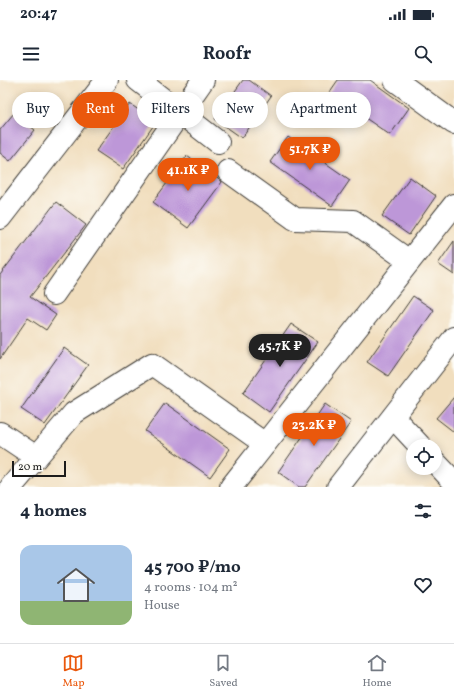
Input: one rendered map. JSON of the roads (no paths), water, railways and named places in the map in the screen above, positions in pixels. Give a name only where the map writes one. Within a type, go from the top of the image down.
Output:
[{"type":"street","points":[[0,218],[107,80]]},
{"type":"street","points":[[138,80],[153,92]]},
{"type":"street","points":[[195,92],[203,80]]},
{"type":"street","points":[[395,80],[454,123]]},
{"type":"street","points":[[54,294],[170,128]]},
{"type":"street","points":[[200,128],[218,142]]},
{"type":"street","points":[[228,171],[294,219],[353,222],[410,261]]},
{"type":"street","points":[[231,487],[454,205]]},
{"type":"street","points":[[338,487],[454,338]]},
{"type":"street","points":[[11,487],[74,413],[152,364],[265,444]]},
{"type":"street","points":[[393,417],[413,439]]},
{"type":"street","points":[[0,432],[36,458]]},
{"type":"street","points":[[442,469],[454,482]]}]
